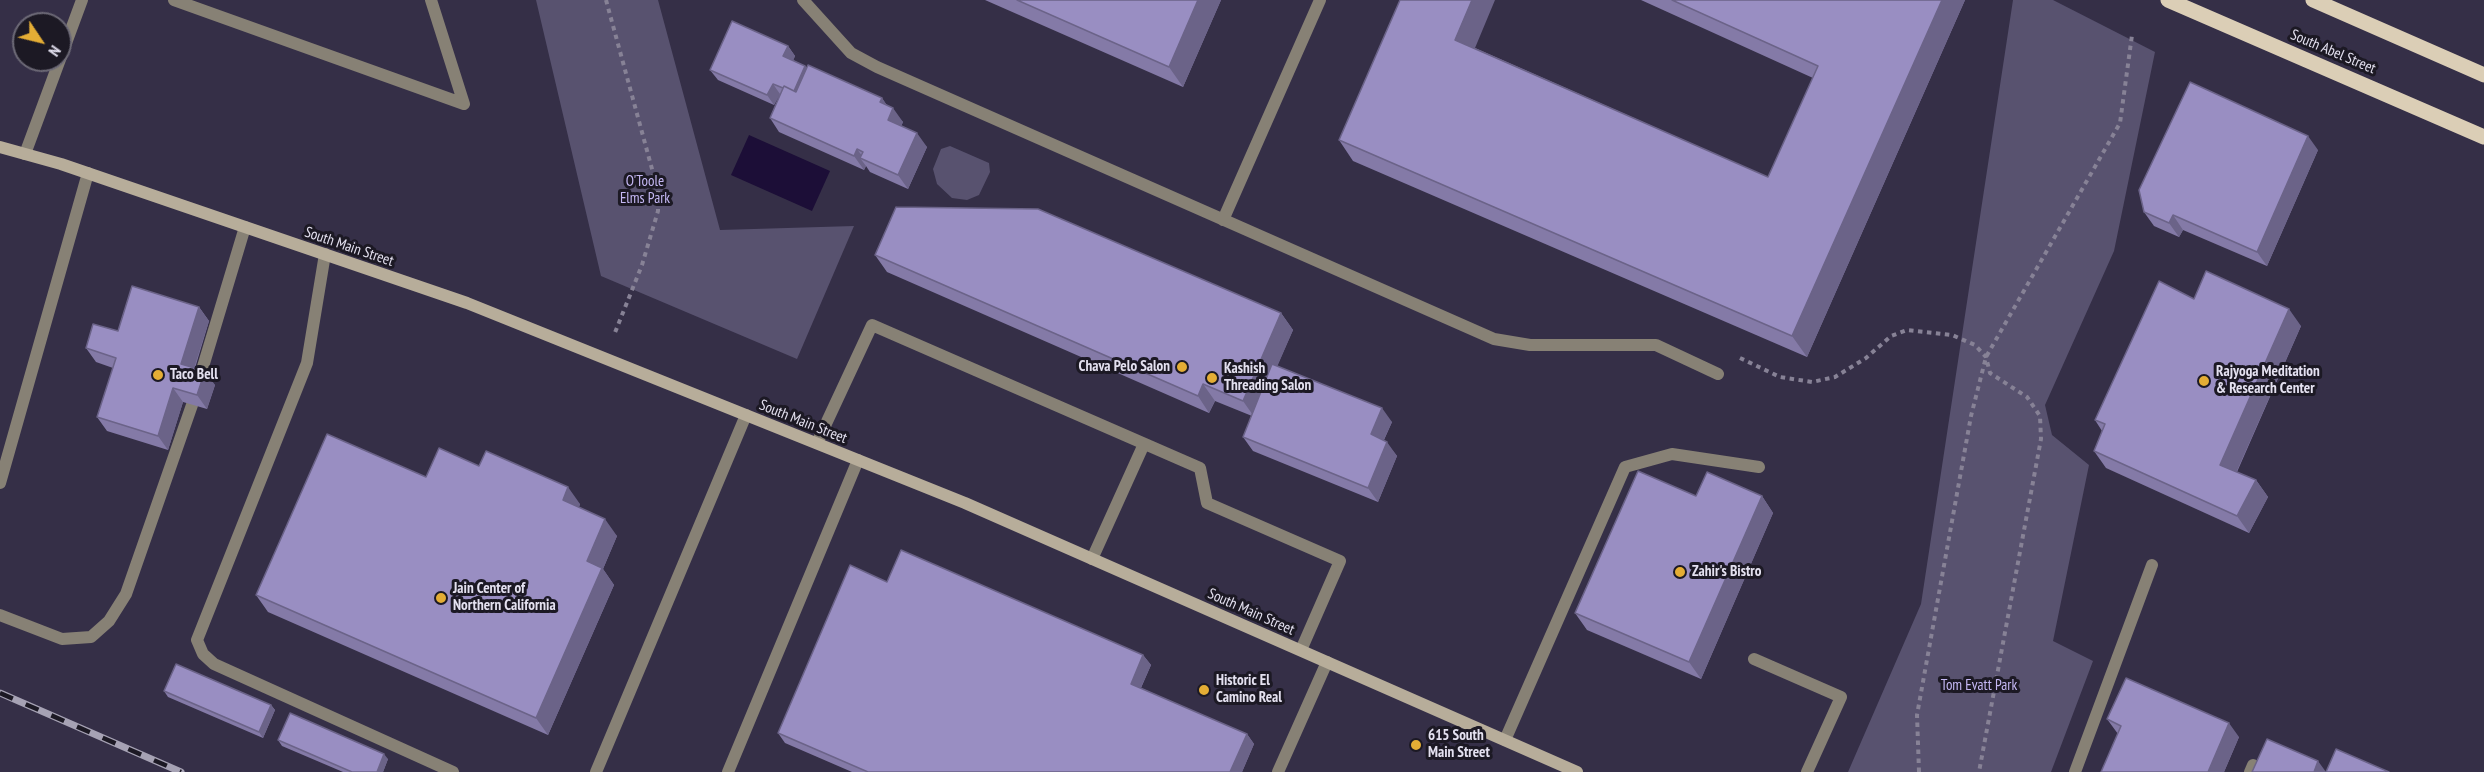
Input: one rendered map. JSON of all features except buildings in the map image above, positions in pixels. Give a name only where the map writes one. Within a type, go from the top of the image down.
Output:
[{"type":"main road","name":"South Abel Street","points":[[2168,0],[2484,137]]},
{"type":"main road","points":[[2313,0],[2484,75]]},
{"type":"main road","name":"South Main Street","points":[[0,147],[88,173],[467,303],[965,503],[1577,772]]},
{"type":"lane","points":[[25,154],[82,0]]},
{"type":"lane","points":[[174,0],[464,104],[431,0]]},
{"type":"lane","points":[[803,0],[851,53],[877,67],[1494,339],[1530,345],[1656,345],[1718,374]]},
{"type":"lane","points":[[1224,220],[1320,0]]},
{"type":"lane","points":[[0,483],[88,173]]},
{"type":"lane","points":[[199,380],[245,227]]},
{"type":"lane","points":[[325,254],[307,363],[197,640],[203,654],[214,664],[453,772]]},
{"type":"lane","points":[[817,443],[872,325],[1200,468],[1207,503],[1340,561],[1301,650]]},
{"type":"lane","points":[[0,615],[62,639],[91,637],[109,621],[126,594],[192,405]]},
{"type":"lane","points":[[596,772],[746,415]]},
{"type":"lane","points":[[1092,559],[1144,444]]},
{"type":"lane","points":[[1505,740],[1625,467],[1672,454],[1759,466]]},
{"type":"lane","points":[[728,772],[858,460]]},
{"type":"lane","points":[[2075,772],[2152,565]]},
{"type":"lane","points":[[1754,659],[1841,697],[1807,772]]},
{"type":"lane","points":[[1278,772],[1327,662]]},
{"type":"path","points":[[605,358],[642,265],[658,211],[658,191],[606,0]]},
{"type":"path","points":[[1919,772],[1917,715],[1971,416],[1986,357],[2120,123],[2132,35]]},
{"type":"path","points":[[1739,358],[1780,377],[1812,382],[1835,377],[1866,358],[1891,336],[1907,330],[1952,334],[1975,345],[1986,357],[1990,373],[2027,397],[2040,416],[2041,439],[1979,772]]},
{"type":"green space","name":"O'Toole Elms Park","points":[[536,0],[658,0],[720,230],[854,226],[797,359],[601,276]]},
{"type":"green space","name":"Tom Evatt Park","points":[[2013,0],[2053,0],[2155,52],[2114,251],[2045,405],[2052,435],[2089,465],[2053,641],[2093,661],[2051,772],[1848,772],[1921,604]]},
{"type":"green space","points":[[950,146],[989,163],[990,172],[979,195],[967,200],[952,198],[937,184],[933,169],[941,149]]},
{"type":"shaded area","points":[[749,135],[830,171],[812,211],[731,175]]},
{"type":"railway","points":[[0,693],[181,772]]},
{"type":"place","name":"Chava Pelo Salon","points":[[1182,367]]},
{"type":"place","name":"Taco Bell","points":[[158,375]]},
{"type":"place","name":"Kashish Threading Salon","points":[[1212,378]]},
{"type":"place","name":"Rajyoga Meditation & Research Center","points":[[2204,381]]},
{"type":"place","name":"Zahir's Bistro","points":[[1680,572]]},
{"type":"place","name":"Jain Center of Northern California","points":[[441,598]]},
{"type":"place","name":"Historic El Camino Real","points":[[1204,690]]},
{"type":"place","name":"615 South Main Street","points":[[1416,745]]}]
